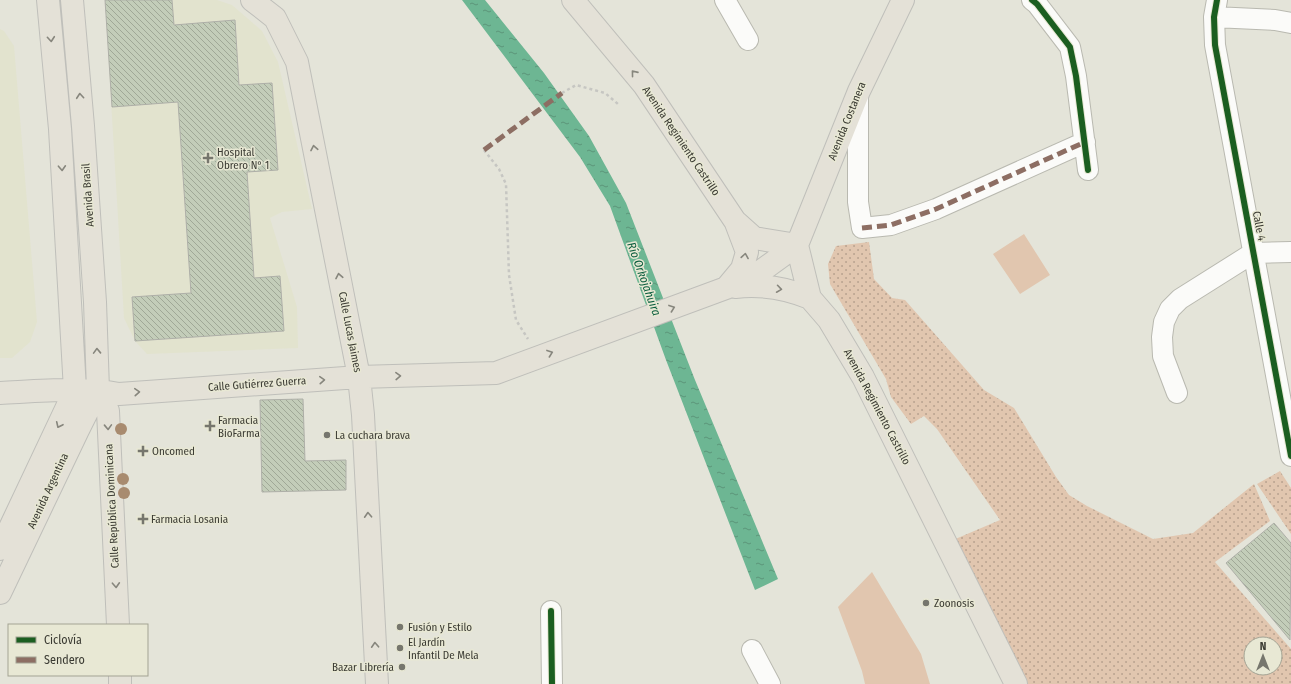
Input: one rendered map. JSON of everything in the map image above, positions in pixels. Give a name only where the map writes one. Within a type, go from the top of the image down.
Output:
[{"type":"main road","points":[[48,0],[60,129],[75,390]]},
{"type":"main road","name":"Avenida Brasil","points":[[72,0],[83,126],[95,302],[98,390]]},
{"type":"main road","name":"Calle Lucas Jaimes","points":[[252,0],[276,18],[297,62],[359,377],[363,415],[377,684]]},
{"type":"main road","name":"Avenida Regimiento Castrillo","points":[[573,0],[644,85],[735,221],[754,238],[797,245],[810,298],[829,320],[863,377],[1016,684]]},
{"type":"main road","name":"Avenida Costanera","points":[[797,245],[859,91],[903,0]]},
{"type":"main road","points":[[60,129],[83,126]]},
{"type":"main road","points":[[723,289],[742,269],[747,252],[735,221]]},
{"type":"main road","points":[[723,289],[757,274],[797,245]]},
{"type":"main road","points":[[723,289],[753,285],[785,289],[810,298]]},
{"type":"main road","name":"Calle Gutiérrez Guerra","points":[[0,392],[98,390],[120,394],[359,377],[496,373],[723,289]]},
{"type":"main road","points":[[69,304],[95,302]]},
{"type":"main road","name":"Avenida Argentina","points":[[0,593],[5,556],[75,390]]},
{"type":"main road","name":"Avenida Argentina","points":[[5,556],[78,430],[98,390]]},
{"type":"main road","name":"Calle República Dominicana","points":[[98,390],[108,411],[118,624]]},
{"type":"street","points":[[725,0],[748,40]]},
{"type":"street","points":[[1038,1],[1070,47],[1076,76],[1088,170]]},
{"type":"street","points":[[1216,8],[1291,23]]},
{"type":"street","name":"Calle 4","points":[[1216,8],[1215,45],[1291,456]]},
{"type":"street","points":[[859,91],[858,195],[862,228],[891,225],[936,209],[1085,142]]},
{"type":"street","points":[[1177,393],[1163,356],[1164,322],[1170,309],[1180,299],[1253,253],[1291,252]]},
{"type":"street","points":[[551,611],[552,684]]},
{"type":"street","points":[[752,650],[770,684]]},
{"type":"path","points":[[562,93],[576,85],[605,93],[618,104]]},
{"type":"path","points":[[484,150],[498,168],[506,184],[509,275],[516,320],[531,343]]},
{"type":"shaded area","name":"Hospital Obrero N° 1","points":[[105,0],[217,0],[232,5],[262,31],[278,62],[312,209],[282,212],[270,218],[297,307],[298,348],[147,354],[135,341],[124,318]]},
{"type":"shaded area","points":[[0,29],[4,31],[14,46],[37,322],[30,342],[12,358],[0,358]]},
{"type":"shaded area","points":[[1024,234],[1050,275],[1020,294],[993,254]]},
{"type":"shaded area","points":[[869,242],[874,279],[892,298],[905,300],[984,390],[1014,408],[1056,477],[1069,495],[1087,506],[1153,539],[1193,533],[1254,484],[1270,521],[1215,562],[1280,636],[1243,636],[1243,676],[1283,676],[1283,640],[1291,649],[1291,684],[1022,684],[946,543],[1000,520],[937,429],[924,416],[911,424],[891,397],[886,379],[830,284],[828,264],[836,246]]},
{"type":"shaded area","points":[[1280,471],[1291,488],[1291,534],[1257,484]]},
{"type":"shaded area","points":[[872,572],[921,654],[930,684],[865,684],[862,671],[838,607]]},
{"type":"water","name":"Río Orkojahuira","points":[[462,0],[485,0],[544,73],[589,136],[626,203],[695,380],[778,579],[755,590],[666,360],[610,206],[580,157]]},
{"type":"building","points":[[105,0],[172,0],[174,25],[235,20],[239,85],[272,83],[278,170],[247,172],[254,278],[280,276],[284,331],[135,341],[132,297],[191,293],[178,102],[112,107]]},
{"type":"building","points":[[303,399],[305,461],[346,460],[346,490],[262,492],[260,400]]},
{"type":"building","points":[[1274,523],[1291,543],[1290,640],[1226,563]]},
{"type":"marked path","points":[[484,150],[562,93]]},
{"type":"marked path","points":[[862,228],[891,225],[936,209],[1085,142]]},
{"type":"cycle path","points":[[1032,0],[1037,4],[1070,47],[1076,76],[1088,170]]},
{"type":"cycle path","points":[[1217,0],[1214,17],[1215,45],[1291,456]]},
{"type":"cycle path","points":[[551,611],[552,684]]},
{"type":"place","name":"Hospital Obrero N° 1","points":[[208,158]]},
{"type":"place","name":"Farmacia BioFarma","points":[[210,426]]},
{"type":"place","name":"La cuchara brava","points":[[327,435]]},
{"type":"place","name":"Oncomed","points":[[143,451]]},
{"type":"place","name":"Farmacia Losania","points":[[143,519]]},
{"type":"place","name":"Zoonosis","points":[[926,603]]},
{"type":"place","name":"Fusión y Estilo","points":[[400,627]]},
{"type":"place","name":"El Jardín Infantil De Mela","points":[[400,648]]},
{"type":"place","name":"Bazar Librería","points":[[402,667]]}]
